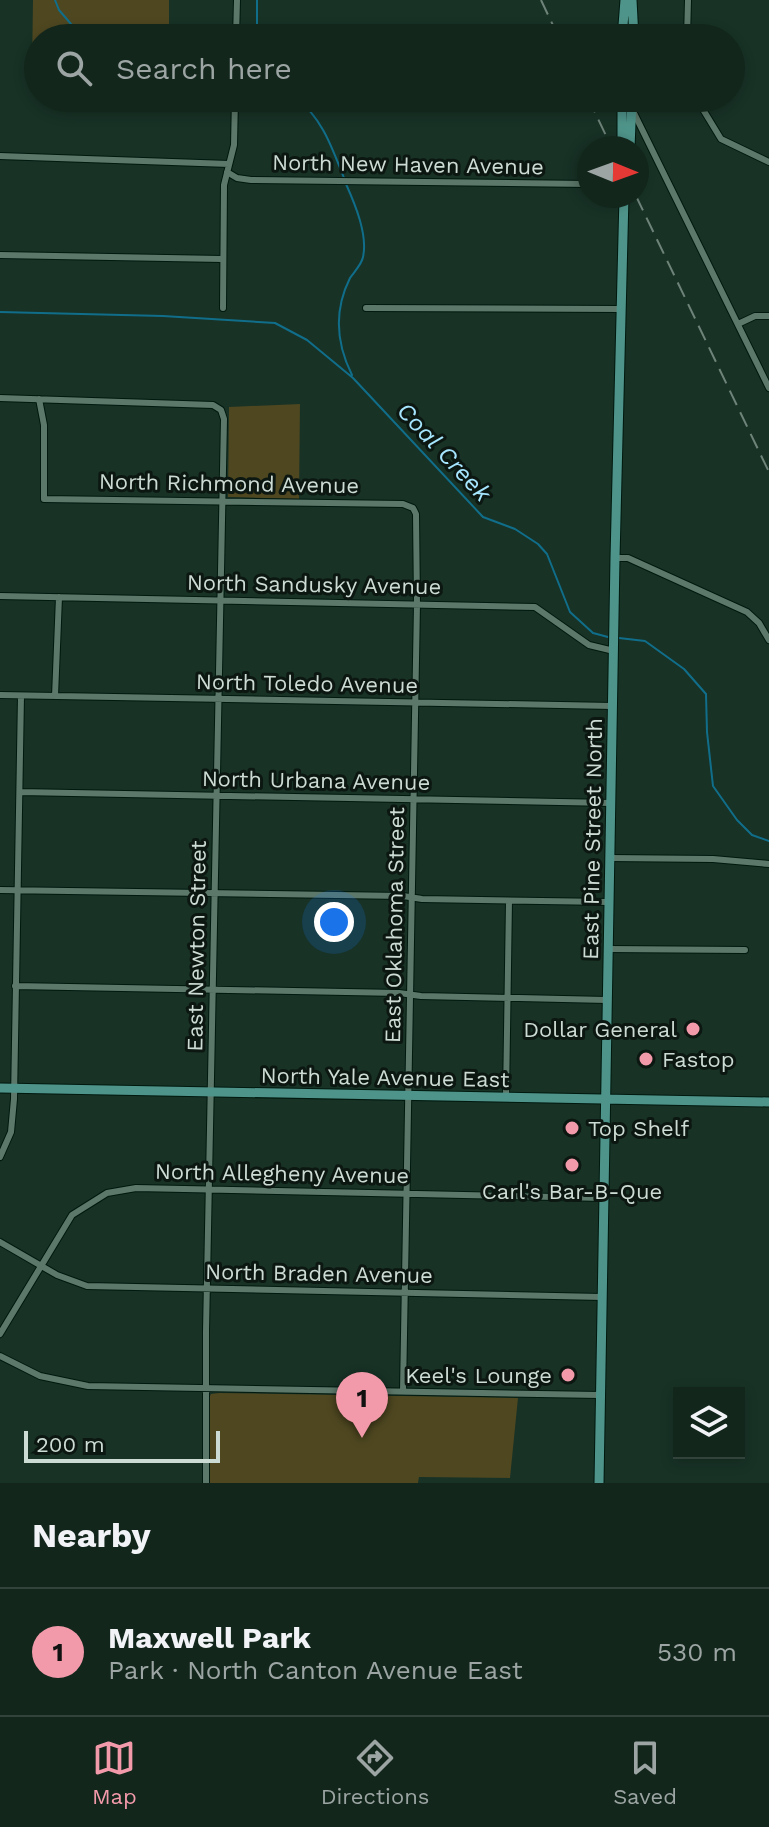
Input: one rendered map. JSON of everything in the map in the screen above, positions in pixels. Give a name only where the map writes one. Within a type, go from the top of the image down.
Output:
[{"type":"main road","points":[[623,24],[625,0]]},
{"type":"main road","points":[[632,0],[633,24]]},
{"type":"main road","points":[[622,136],[623,112]]},
{"type":"main road","points":[[631,136],[632,112]]},
{"type":"main road","name":"East Pine Street North","points":[[599,1483],[624,208]]},
{"type":"main road","name":"North Yale Avenue East","points":[[0,1088],[769,1102]]},
{"type":"street","points":[[236,24],[237,0]]},
{"type":"street","points":[[687,24],[688,0]]},
{"type":"street","points":[[223,308],[224,185],[234,145],[235,112]]},
{"type":"street","points":[[633,112],[769,388]]},
{"type":"street","points":[[705,112],[721,139],[769,162]]},
{"type":"street","points":[[0,156],[229,164]]},
{"type":"street","name":"North New Haven Avenue","points":[[227,172],[242,179],[577,184]]},
{"type":"street","points":[[0,255],[222,259]]},
{"type":"street","points":[[366,308],[621,309]]},
{"type":"street","points":[[738,324],[755,316],[769,316]]},
{"type":"street","points":[[0,398],[39,399]]},
{"type":"street","name":"East Newton Street","points":[[39,399],[213,405],[221,410],[224,419],[205,1388],[206,1483]]},
{"type":"street","name":"North Richmond Avenue","points":[[39,399],[44,425],[44,499],[403,504],[413,508]]},
{"type":"street","name":"East Oklahoma Street","points":[[403,1391],[418,520],[413,508]]},
{"type":"street","points":[[615,558],[628,558],[747,612],[759,623],[769,640]]},
{"type":"street","name":"North Sandusky Avenue","points":[[0,596],[535,607],[589,645],[614,648]]},
{"type":"street","points":[[55,696],[59,597]]},
{"type":"street","name":"North Toledo Avenue","points":[[0,695],[613,706]]},
{"type":"street","points":[[0,1157],[11,1132],[14,1089],[21,696]]},
{"type":"street","name":"North Urbana Avenue","points":[[20,792],[611,803]]},
{"type":"street","points":[[610,858],[713,859],[769,864]]},
{"type":"street","points":[[0,890],[608,902]]},
{"type":"street","points":[[506,1097],[509,901]]},
{"type":"street","points":[[607,949],[745,950]]},
{"type":"street","points":[[15,986],[607,1000]]},
{"type":"street","name":"North Allegheny Avenue","points":[[0,1334],[72,1215],[107,1193],[136,1188],[604,1198]]},
{"type":"street","points":[[0,1242],[40,1265]]},
{"type":"street","name":"North Braden Avenue","points":[[40,1265],[87,1286],[602,1297]]},
{"type":"street","points":[[0,1356],[40,1376],[71,1383],[600,1395]]},
{"type":"shaded area","points":[[33,0],[169,0],[169,24],[33,24]]},
{"type":"shaded area","points":[[300,404],[299,499],[228,497],[229,407]]},
{"type":"shaded area","points":[[211,1394],[518,1398],[510,1478],[419,1477],[418,1483],[210,1483],[209,1398]]},
{"type":"waterway","name":"Coal Creek","points":[[55,0],[71,24]]},
{"type":"waterway","points":[[257,0],[257,24]]},
{"type":"waterway","name":"Coal Creek","points":[[310,112],[331,145],[344,178]]},
{"type":"waterway","name":"Coal Creek","points":[[346,184],[364,239],[363,257],[350,278],[339,314],[340,339],[352,375]]},
{"type":"waterway","name":"Coal Creek","points":[[0,312],[163,316],[275,323],[307,340],[353,378],[483,517],[515,529],[538,544],[547,554],[570,612],[593,633],[608,637]]},
{"type":"waterway","name":"Coal Creek","points":[[619,638],[645,641],[684,669],[706,694],[713,786],[752,835],[769,841]]},
{"type":"railway","points":[[541,0],[552,24]]},
{"type":"railway","points":[[595,112],[606,136]]},
{"type":"railway","points":[[642,208],[769,472]]},
{"type":"place","name":"Dollar General","points":[[693,1029]]},
{"type":"place","name":"Fastop","points":[[646,1059]]},
{"type":"place","name":"Top Shelf","points":[[572,1128]]},
{"type":"place","name":"Carl's Bar-B-Que","points":[[572,1165]]},
{"type":"place","name":"Keel's Lounge","points":[[568,1375]]},
{"type":"place","name":"Maxwell Park","points":[[362,1438]]}]
